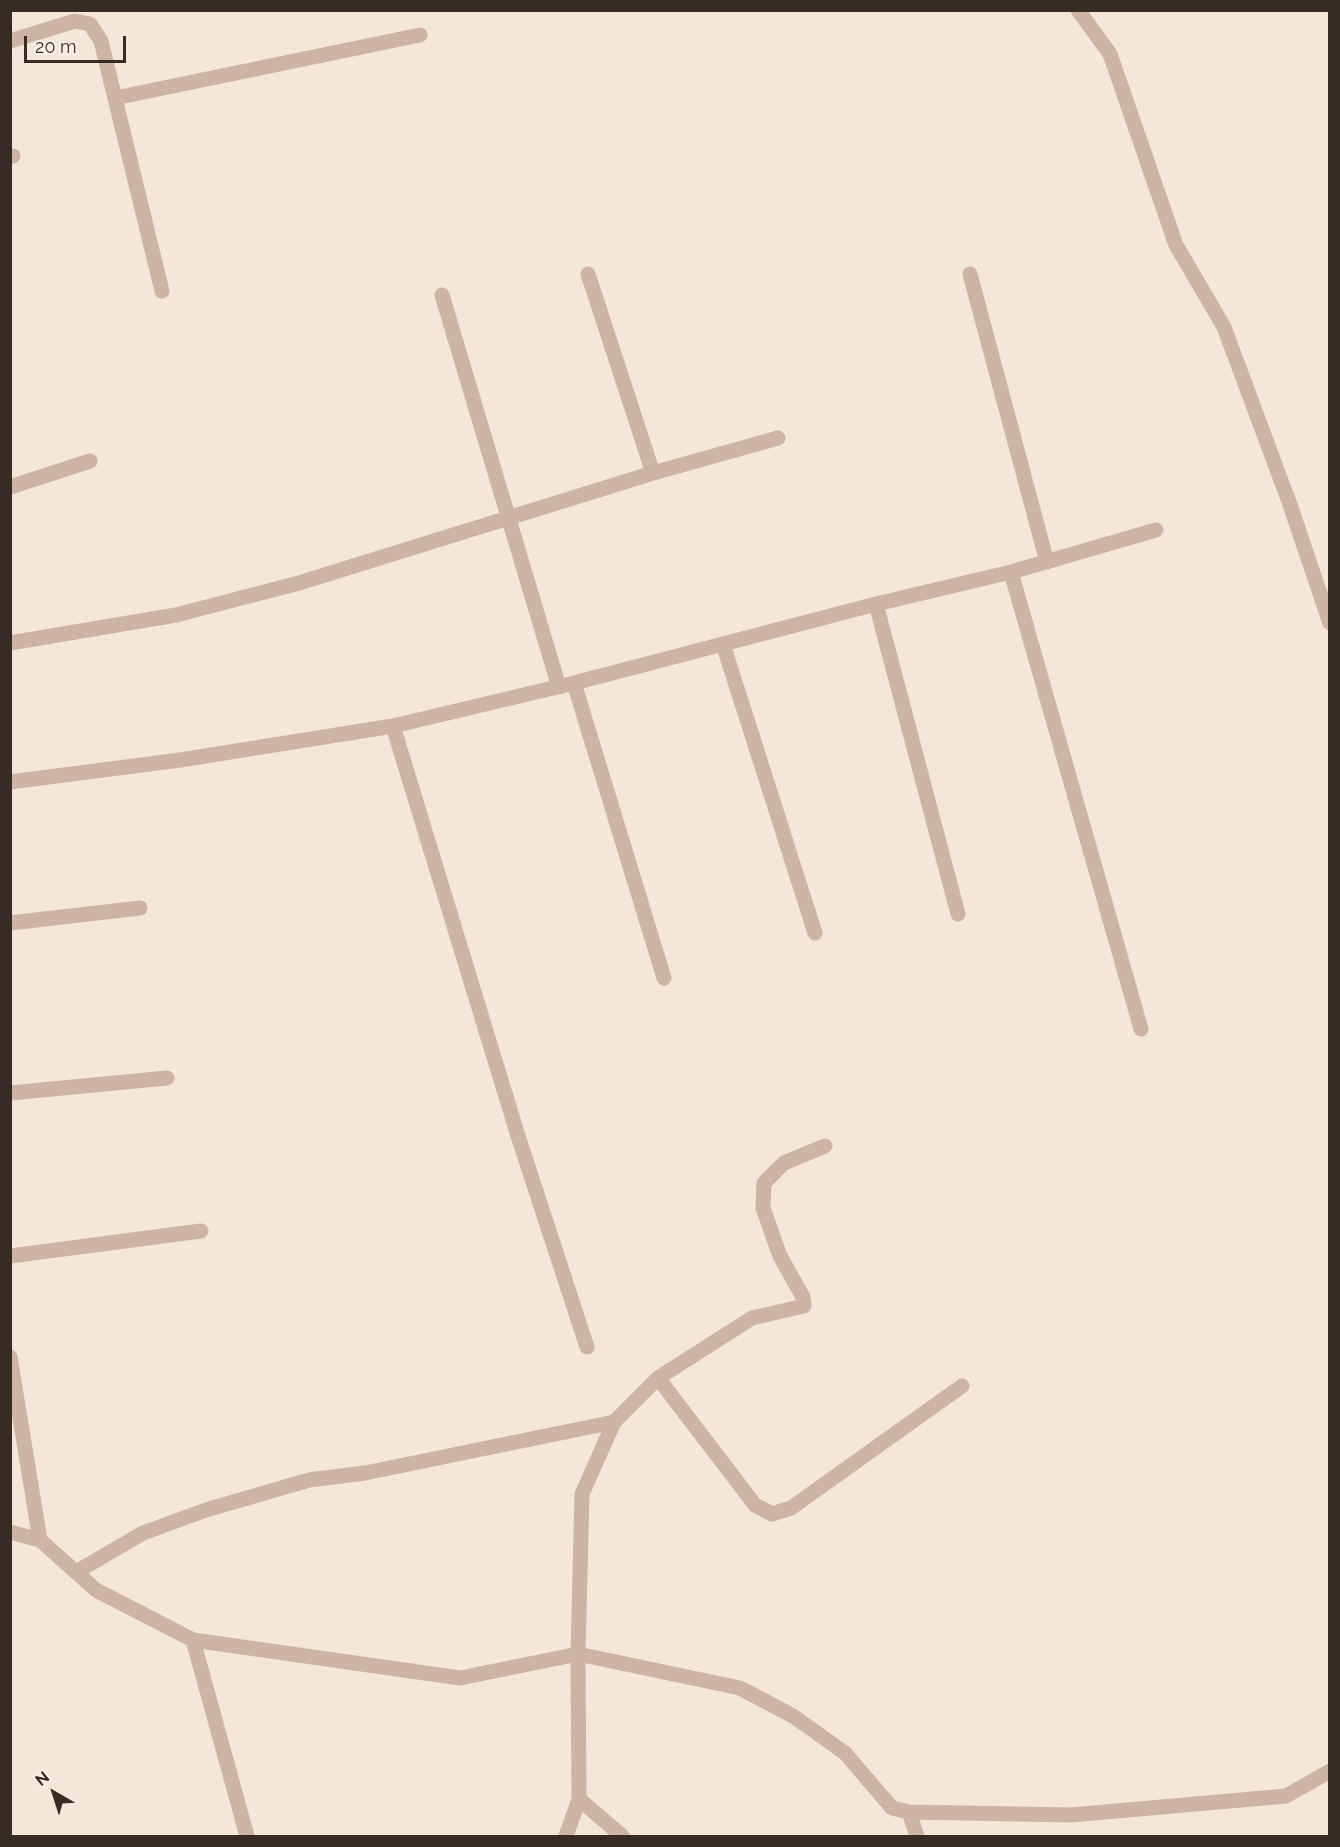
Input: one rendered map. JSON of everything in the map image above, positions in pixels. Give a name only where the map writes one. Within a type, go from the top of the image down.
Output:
[{"type":"street","points":[[1078,10],[1110,54],[1176,245],[1224,327],[1289,502],[1329,623]]},
{"type":"street","points":[[10,41],[75,21],[90,24],[101,40],[162,291]]},
{"type":"street","points":[[115,98],[420,34]]},
{"type":"street","points":[[588,274],[653,473]]},
{"type":"street","points":[[970,274],[1047,562]]},
{"type":"street","points":[[442,295],[507,518],[566,685],[664,978]]},
{"type":"street","points":[[10,643],[176,615],[299,583],[653,473],[778,438]]},
{"type":"street","points":[[10,487],[90,461]]},
{"type":"street","points":[[10,782],[180,760],[393,726],[566,685],[876,604],[1011,572],[1156,530]]},
{"type":"street","points":[[1011,572],[1141,1029]]},
{"type":"street","points":[[876,604],[958,914]]},
{"type":"street","points":[[723,645],[815,933]]},
{"type":"street","points":[[393,726],[518,1136],[587,1347]]},
{"type":"street","points":[[10,923],[140,908]]},
{"type":"street","points":[[10,1093],[167,1078]]},
{"type":"street","points":[[566,1836],[579,1799],[578,1654],[582,1494],[614,1422],[658,1378],[752,1318],[804,1306],[803,1297],[780,1256],[763,1208],[764,1183],[784,1163],[825,1146]]},
{"type":"street","points":[[10,1256],[201,1231]]},
{"type":"street","points":[[10,1358],[40,1540]]},
{"type":"street","points":[[658,1378],[755,1505],[772,1514],[790,1508],[962,1386]]},
{"type":"street","points":[[76,1572],[143,1533],[206,1510],[309,1480],[365,1473],[614,1422]]},
{"type":"street","points":[[10,1532],[40,1540],[96,1590],[193,1640],[460,1678],[578,1654],[740,1688],[793,1716],[845,1753],[892,1808],[909,1812],[1071,1815],[1286,1796],[1329,1771]]},
{"type":"street","points":[[193,1640],[247,1836]]},
{"type":"street","points":[[579,1799],[622,1836]]},
{"type":"street","points":[[909,1812],[917,1836]]}]
